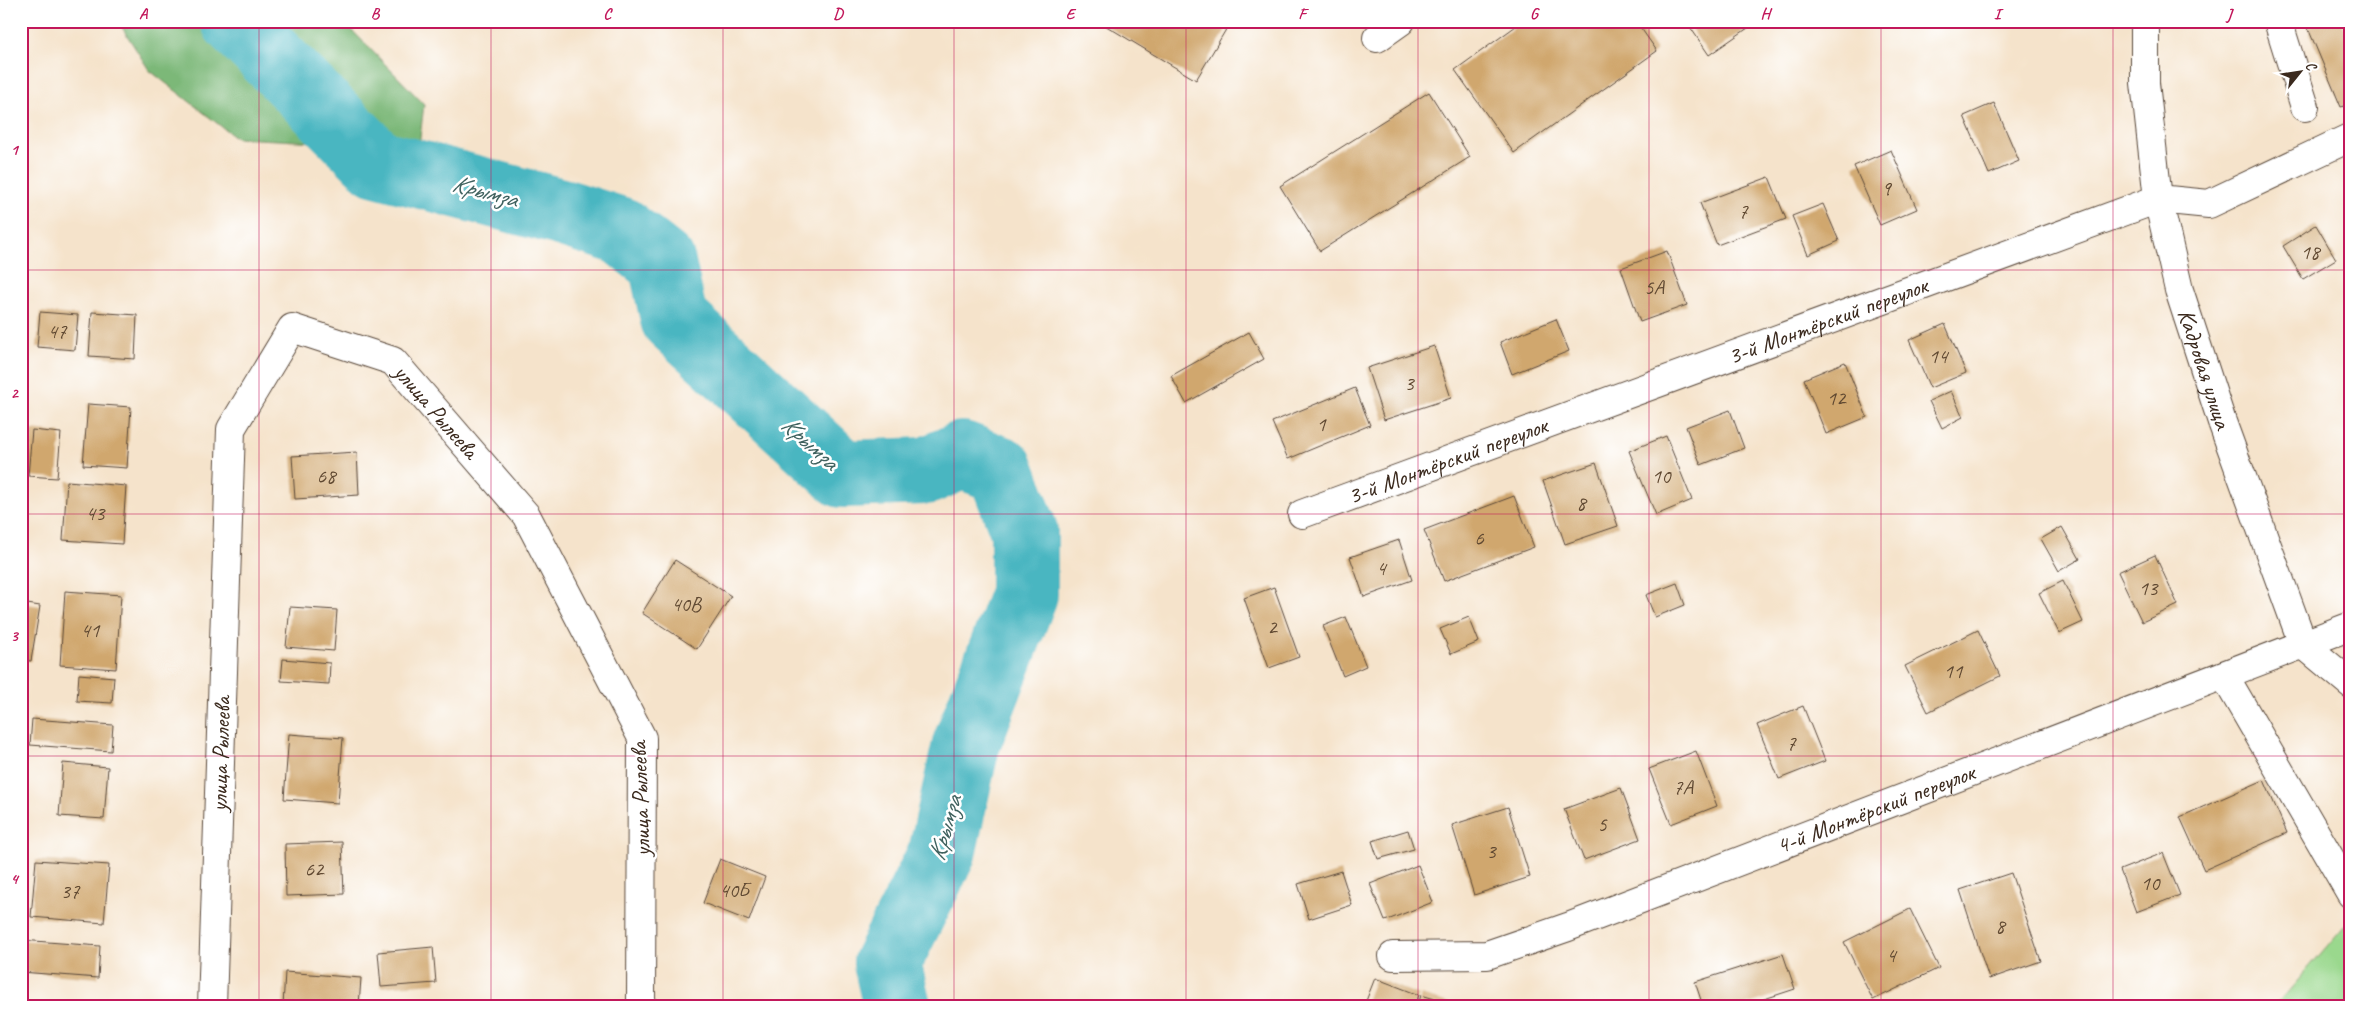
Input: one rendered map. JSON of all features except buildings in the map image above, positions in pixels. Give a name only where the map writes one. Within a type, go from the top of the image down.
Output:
[{"type":"street","points":[[1377,38],[1402,21]]},
{"type":"street","name":"Кадровая улица","points":[[2146,21],[2145,83],[2158,199],[2179,290],[2222,422],[2303,644]]},
{"type":"street","points":[[2278,21],[2305,106]]},
{"type":"street","name":"3-й Монтёрский переулок","points":[[1302,514],[2158,199],[2209,204],[2351,137]]},
{"type":"street","name":"улица Рылеева","points":[[212,1006],[231,429],[292,328],[393,361],[526,514],[642,738],[641,1006]]},
{"type":"street","name":"4-й Монтёрский переулок","points":[[1393,956],[1487,955],[1578,924],[2351,626]]},
{"type":"street","points":[[2303,644],[2351,684]]},
{"type":"street","points":[[2224,675],[2351,894]]},
{"type":"green space","points":[[118,21],[343,21],[424,104],[419,147],[236,138],[149,70]]},
{"type":"green space","points":[[2351,918],[2351,1006],[2276,1006]]},
{"type":"waterway","name":"Крымза","points":[[235,21],[377,163],[561,212],[621,231],[662,263],[674,319],[843,474],[926,471],[962,455],[1001,470],[1024,531],[1024,594],[966,745],[942,853],[887,963],[897,1006]]}]
